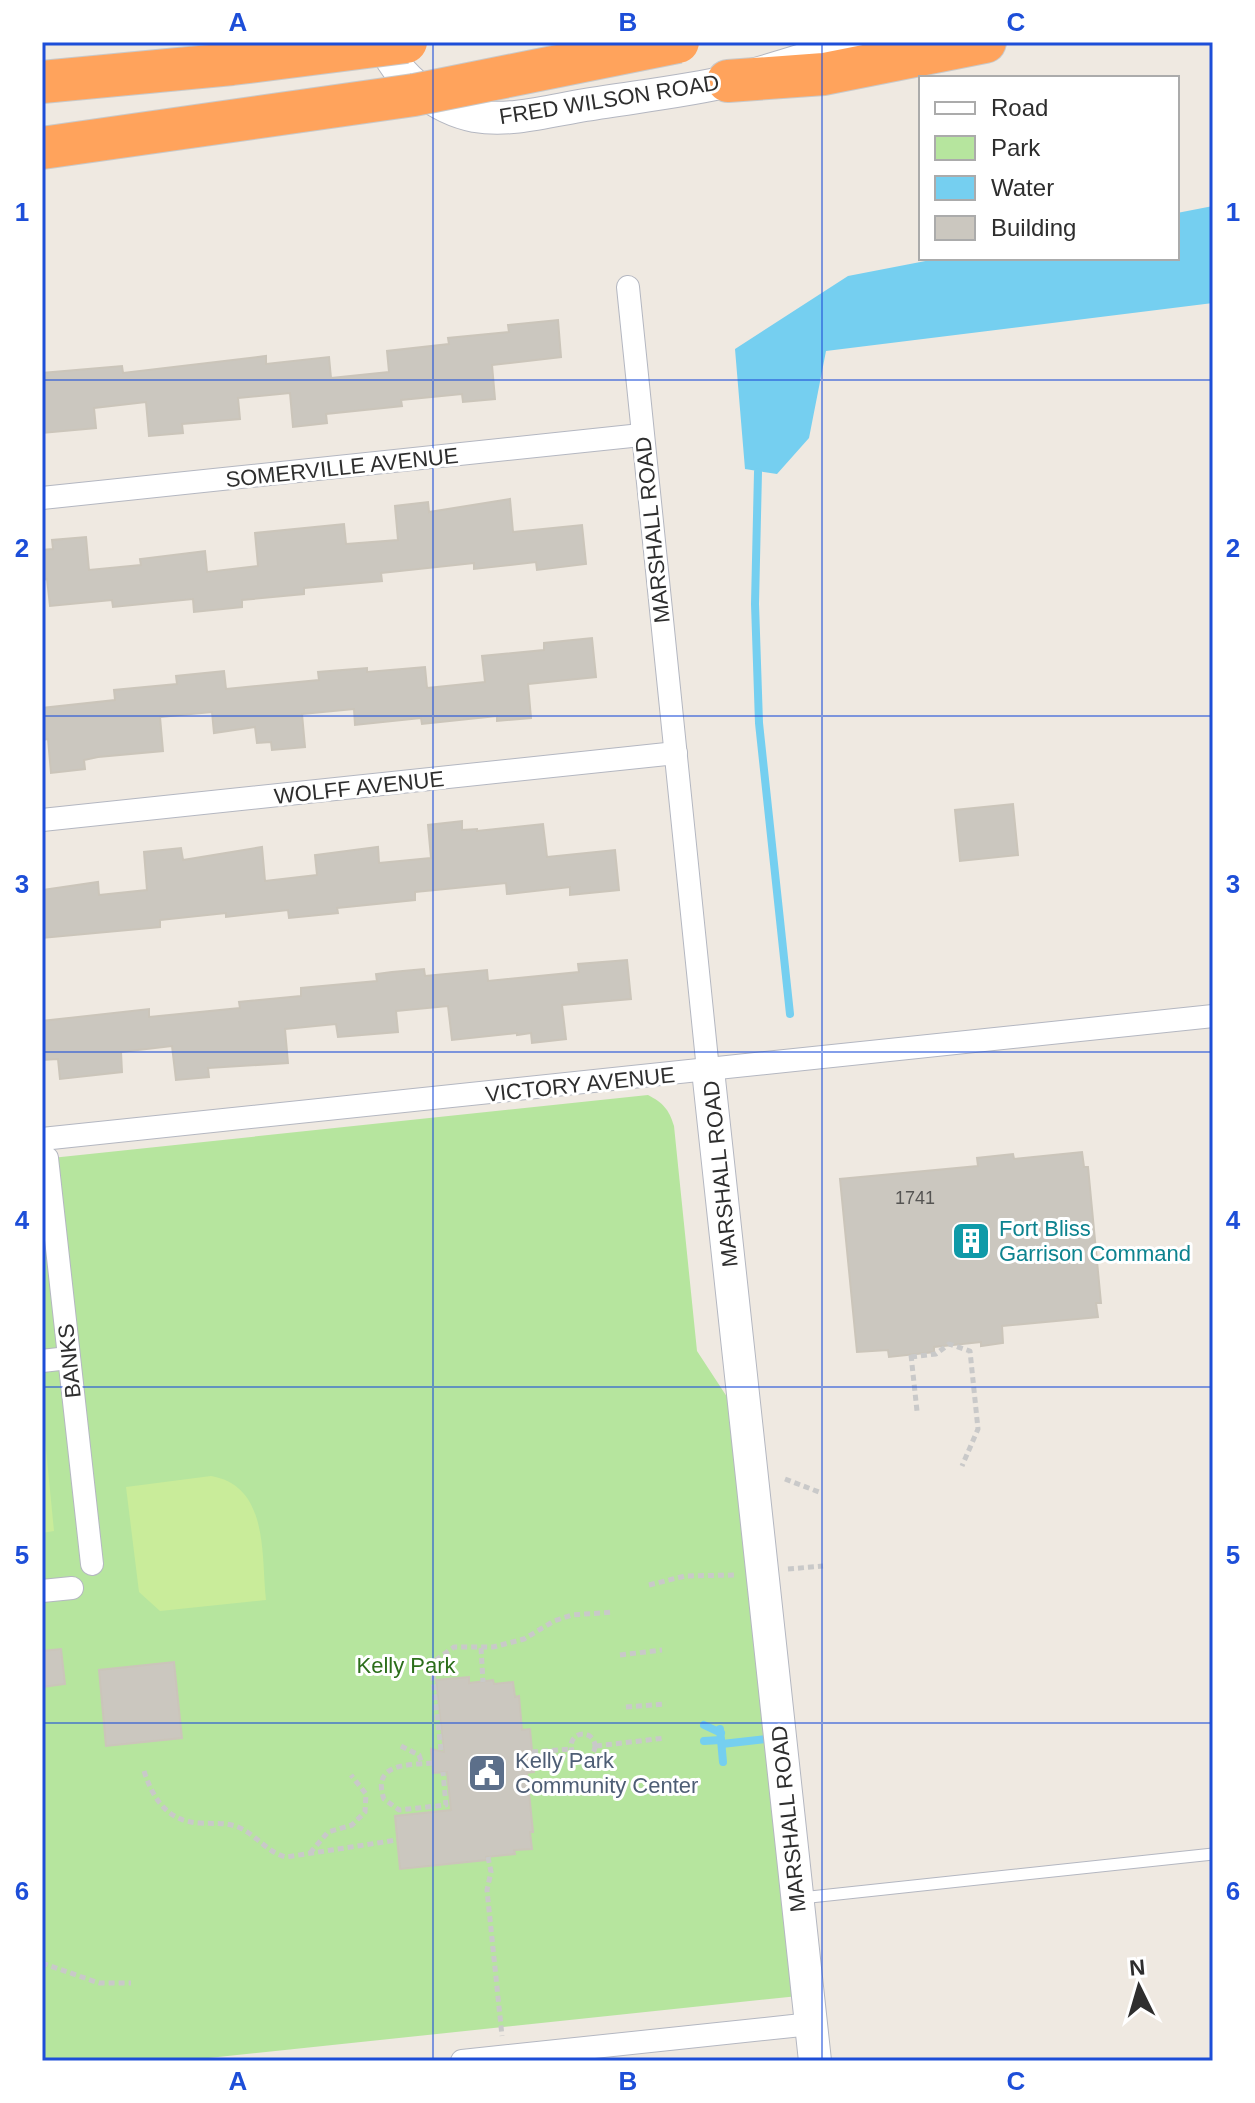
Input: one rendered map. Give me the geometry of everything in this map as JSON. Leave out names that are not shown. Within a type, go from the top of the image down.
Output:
[{"type":"highway","points":[[42,82],[232,64],[406,42]]},
{"type":"highway","points":[[42,148],[414,95],[678,42]]},
{"type":"highway","points":[[728,81],[824,74],[985,42]]},
{"type":"street","name":"FRED WILSON ROAD","points":[[384,42],[399,71],[436,100],[458,112],[512,117],[728,81],[859,42]]},
{"type":"street","name":"MARSHALL ROAD","points":[[628,287],[641,435],[815,2061]]},
{"type":"street","name":"SOMERVILLE AVENUE","points":[[42,498],[641,435]]},
{"type":"street","name":"WOLFF AVENUE","points":[[42,820],[676,753]]},
{"type":"street","name":"VICTORY AVENUE","points":[[45,1149],[708,1070],[1213,1016]]},
{"type":"street","name":"BANKS","points":[[45,1149],[92,1564]]},
{"type":"street","points":[[42,1361],[68,1358]]},
{"type":"street","points":[[42,1591],[72,1588]]},
{"type":"street","points":[[462,2061],[811,2024]]},
{"type":"lane","points":[[796,1898],[1213,1854]]},
{"type":"path","points":[[917,1411],[911,1355],[936,1354],[949,1344],[970,1351],[978,1429],[962,1466]]},
{"type":"path","points":[[785,1479],[819,1492]]},
{"type":"path","points":[[441,1750],[433,1680],[436,1660],[454,1647],[481,1648],[524,1639],[554,1621],[572,1615],[613,1612]]},
{"type":"path","points":[[481,1648],[483,1682]]},
{"type":"path","points":[[620,1655],[662,1650]]},
{"type":"path","points":[[626,1707],[666,1704]]},
{"type":"path","points":[[582,1734],[590,1736],[596,1746],[592,1755],[584,1759],[576,1756],[571,1749],[574,1737],[582,1734]]},
{"type":"path","points":[[596,1746],[665,1738]]},
{"type":"path","points":[[401,1746],[419,1755],[422,1764]]},
{"type":"path","points":[[532,1752],[571,1749]]},
{"type":"path","points":[[432,1763],[396,1766],[388,1771],[381,1791],[391,1807],[399,1810],[446,1805],[443,1772]]},
{"type":"path","points":[[144,1771],[156,1799],[176,1818],[189,1822],[234,1825],[249,1832],[276,1855],[286,1857],[397,1840]]},
{"type":"path","points":[[310,1853],[328,1832],[360,1820],[365,1812],[366,1794],[351,1775]]},
{"type":"path","points":[[366,1794],[381,1791]]},
{"type":"path","points":[[488,1857],[491,1872],[487,1890],[504,2057]]},
{"type":"path","points":[[42,1963],[99,1983],[131,1983]]},
{"type":"green space","name":"Kelly Park","points":[[648,1095],[665,1107],[674,1126],[697,1351],[748,1429],[808,1995],[180,2061],[42,2061],[42,1159]]},
{"type":"green space","points":[[42,1429],[54,1531],[42,1533]]},
{"type":"green space","points":[[211,1476],[230,1482],[243,1493],[253,1508],[262,1543],[266,1600],[160,1611],[139,1592],[126,1487]]},
{"type":"water","points":[[1213,206],[1213,303],[826,351],[809,438],[777,474],[745,469],[735,349],[848,276],[931,260],[1179,260],[1179,213]]},
{"type":"building","points":[[558,320],[561,357],[492,365],[495,399],[463,402],[462,394],[401,400],[402,406],[326,414],[327,423],[293,427],[290,393],[238,398],[240,419],[182,424],[183,433],[149,436],[146,402],[94,408],[96,428],[42,433],[42,373],[122,366],[123,373],[266,356],[266,364],[329,357],[331,378],[389,372],[387,351],[449,344],[448,338],[509,332],[508,325]]},
{"type":"building","points":[[510,499],[513,532],[582,525],[586,564],[537,570],[536,562],[474,569],[474,563],[381,573],[382,581],[304,588],[304,594],[242,600],[242,607],[194,612],[193,599],[113,607],[112,600],[50,606],[47,579],[42,580],[42,550],[53,549],[52,540],[86,537],[89,570],[141,565],[140,559],[205,551],[207,572],[258,566],[255,533],[344,524],[346,544],[398,540],[395,506],[428,502],[429,512]]},
{"type":"building","points":[[592,638],[596,677],[528,684],[531,718],[497,721],[497,716],[422,724],[421,718],[355,725],[354,709],[302,714],[305,747],[272,750],[271,742],[257,743],[255,727],[214,733],[212,712],[160,717],[163,751],[98,757],[84,760],[85,769],[51,773],[48,739],[42,740],[42,708],[115,700],[114,690],[177,684],[176,676],[224,671],[226,689],[319,680],[318,672],[425,667],[427,688],[485,682],[482,656],[544,650],[544,643]]},
{"type":"building","points":[[1013,804],[1018,855],[960,861],[955,810]]},
{"type":"building","points":[[462,821],[462,830],[477,831],[543,824],[547,857],[615,850],[619,890],[570,895],[570,887],[507,894],[506,883],[415,892],[415,900],[337,908],[338,913],[289,918],[288,910],[226,917],[226,913],[160,920],[160,927],[42,938],[42,890],[98,882],[99,895],[147,890],[144,852],[181,848],[183,860],[262,847],[265,881],[317,875],[315,855],[378,847],[379,863],[431,858],[428,825]]},
{"type":"building","points":[[627,960],[631,999],[562,1005],[566,1039],[532,1043],[531,1033],[517,1033],[452,1040],[448,1006],[396,1011],[398,1032],[338,1037],[336,1024],[285,1029],[288,1063],[208,1068],[209,1077],[176,1080],[172,1046],[121,1052],[122,1072],[60,1079],[58,1059],[42,1060],[42,1021],[149,1009],[149,1017],[240,1008],[239,1002],[301,996],[301,988],[377,981],[376,974],[392,972],[424,969],[425,976],[487,970],[488,981],[579,972],[578,964]]},
{"type":"building","name":"Fort Bliss Garrison Command","points":[[1082,1152],[1084,1167],[1088,1167],[1101,1303],[1096,1303],[1098,1317],[1002,1326],[1003,1343],[934,1347],[934,1352],[889,1357],[888,1350],[857,1352],[840,1179],[978,1166],[977,1158],[1013,1154],[1014,1159]]},
{"type":"building","points":[[61,1649],[65,1684],[42,1687],[42,1651]]},
{"type":"building","points":[[174,1662],[182,1738],[106,1746],[99,1670]]},
{"type":"building","name":"Kelly Park Community Center","points":[[469,1677],[469,1683],[493,1680],[494,1684],[513,1682],[515,1697],[519,1696],[522,1730],[530,1729],[534,1772],[527,1773],[532,1849],[514,1850],[515,1854],[486,1857],[486,1860],[400,1869],[395,1816],[451,1810],[447,1772],[433,1773],[431,1749],[444,1752],[436,1680]]},
{"type":"waterway","points":[[758,472],[755,604],[759,723],[790,1014]]},
{"type":"waterway","points":[[704,1725],[721,1733]]},
{"type":"waterway","points":[[720,1729],[723,1762]]},
{"type":"waterway","points":[[722,1744],[775,1738]]},
{"type":"waterway","points":[[704,1741],[721,1740]]},
{"type":"place","name":"Fort Bliss Garrison Command","points":[[971,1241]]},
{"type":"place","name":"Kelly Park Community Center","points":[[487,1773]]}]
